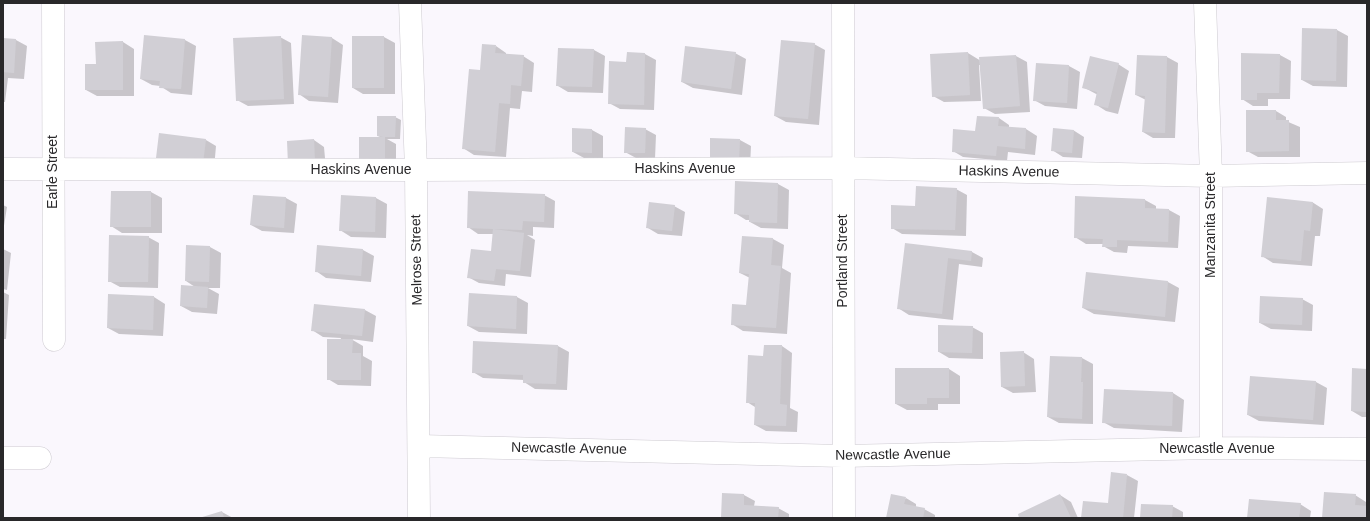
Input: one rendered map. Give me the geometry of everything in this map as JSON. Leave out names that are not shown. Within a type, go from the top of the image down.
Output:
[{"type":"street","name":"Earle Street","points":[[53,3],[54,340]]},
{"type":"street","name":"Melrose Street","points":[[410,3],[416,170],[419,518]]},
{"type":"street","name":"Portland Street","points":[[843,3],[844,518]]},
{"type":"street","name":"Manzanita Street","points":[[1205,3],[1211,176],[1211,448]]},
{"type":"street","name":"Haskins Avenue","points":[[3,169],[416,170],[843,168],[1211,176],[1367,173]]},
{"type":"street","name":"Newcastle Avenue","points":[[419,446],[843,456],[1211,448],[1367,449]]},
{"type":"street","points":[[3,458],[40,458]]},
{"type":"building","points":[[1302,28],[1337,29],[1336,81],[1301,80]]},
{"type":"building","points":[[144,35],[185,39],[181,89],[159,88],[160,81],[140,79]]},
{"type":"building","points":[[302,35],[332,37],[328,97],[298,95]]},
{"type":"building","points":[[281,36],[284,99],[236,101],[233,38]]},
{"type":"building","points":[[352,36],[384,36],[384,88],[352,88]]},
{"type":"building","points":[[3,38],[16,39],[14,73],[3,72]]},
{"type":"building","points":[[781,40],[815,43],[808,119],[774,116]]},
{"type":"building","points":[[123,41],[123,90],[85,90],[85,64],[96,64],[95,42]]},
{"type":"building","points":[[482,44],[496,45],[495,53],[524,55],[521,86],[511,85],[510,104],[499,103],[495,152],[462,149],[469,69],[480,70]]},
{"type":"building","points":[[685,46],[736,52],[731,89],[681,82]]},
{"type":"building","points":[[558,48],[594,49],[592,87],[556,86]]},
{"type":"building","points":[[627,52],[645,53],[644,105],[608,104],[609,61],[626,62]]},
{"type":"building","points":[[968,52],[970,95],[932,97],[930,54]]},
{"type":"building","points":[[1241,53],[1280,54],[1279,93],[1257,93],[1257,100],[1241,100]]},
{"type":"building","points":[[1016,55],[1020,106],[983,109],[979,57]]},
{"type":"building","points":[[1137,55],[1167,56],[1165,133],[1142,132],[1145,96],[1135,95]]},
{"type":"building","points":[[1090,56],[1119,63],[1108,108],[1094,105],[1097,92],[1082,88]]},
{"type":"building","points":[[1036,63],[1069,65],[1067,103],[1033,101]]},
{"type":"building","points":[[1246,110],[1276,110],[1276,120],[1289,120],[1289,151],[1246,152]]},
{"type":"building","points":[[377,116],[396,116],[395,137],[385,137],[385,164],[359,164],[359,137],[384,137],[377,136]]},
{"type":"building","points":[[977,116],[999,117],[998,126],[1026,128],[1025,149],[997,146],[996,156],[952,152],[953,129],[975,131]]},
{"type":"building","points":[[625,127],[646,128],[645,153],[624,153]]},
{"type":"building","points":[[572,128],[592,129],[592,153],[572,152]]},
{"type":"building","points":[[1053,128],[1074,130],[1072,153],[1051,151]]},
{"type":"building","points":[[159,133],[206,139],[203,163],[156,158]]},
{"type":"building","points":[[710,138],[740,139],[739,161],[710,161]]},
{"type":"building","points":[[314,139],[315,163],[288,165],[287,141]]},
{"type":"building","points":[[735,181],[778,183],[777,223],[749,222],[749,215],[734,214]]},
{"type":"building","points":[[916,186],[957,188],[955,230],[891,229],[891,205],[915,206]]},
{"type":"building","points":[[111,191],[151,191],[151,227],[110,227]]},
{"type":"building","points":[[468,191],[545,194],[544,222],[523,221],[522,230],[467,228]]},
{"type":"building","points":[[253,195],[286,197],[284,228],[250,225]]},
{"type":"building","points":[[341,195],[376,197],[375,232],[339,231]]},
{"type":"building","points":[[1075,196],[1145,199],[1145,208],[1169,209],[1168,242],[1117,240],[1117,247],[1102,247],[1103,239],[1074,238]]},
{"type":"building","points":[[1267,197],[1313,202],[1310,231],[1304,230],[1301,261],[1261,257]]},
{"type":"building","points":[[649,202],[675,205],[672,231],[646,228]]},
{"type":"building","points":[[493,229],[524,233],[520,271],[496,269],[494,281],[467,278],[471,249],[491,251]]},
{"type":"building","points":[[109,235],[149,236],[148,282],[108,282]]},
{"type":"building","points":[[742,236],[773,238],[771,265],[781,266],[776,328],[731,325],[732,304],[746,305],[749,274],[739,273]]},
{"type":"building","points":[[905,243],[972,251],[971,261],[948,258],[942,314],[897,309]]},
{"type":"building","points":[[186,245],[210,246],[209,282],[185,281]]},
{"type":"building","points":[[317,245],[363,249],[361,276],[315,272]]},
{"type":"building","points":[[1086,272],[1168,281],[1165,317],[1082,308]]},
{"type":"building","points":[[181,285],[208,287],[207,308],[180,306]]},
{"type":"building","points":[[469,293],[517,296],[516,329],[467,326]]},
{"type":"building","points":[[108,294],[154,296],[153,330],[107,328]]},
{"type":"building","points":[[1260,296],[1303,298],[1302,325],[1259,323]]},
{"type":"building","points":[[314,304],[365,309],[362,336],[311,331]]},
{"type":"building","points":[[938,325],[973,326],[972,353],[938,352]]},
{"type":"building","points":[[327,339],[353,339],[352,353],[361,353],[361,380],[327,380]]},
{"type":"building","points":[[473,341],[558,345],[556,384],[523,383],[523,375],[472,373]]},
{"type":"building","points":[[764,345],[782,345],[780,404],[787,405],[786,426],[754,425],[755,403],[746,403],[748,355],[763,356]]},
{"type":"building","points":[[1024,351],[1025,386],[1001,387],[1000,352]]},
{"type":"building","points":[[1050,356],[1082,357],[1082,419],[1047,417]]},
{"type":"building","points":[[895,368],[949,368],[949,398],[927,398],[927,404],[895,404]]},
{"type":"building","points":[[1352,368],[1367,369],[1367,412],[1351,411]]},
{"type":"building","points":[[1250,376],[1316,381],[1313,420],[1247,415]]},
{"type":"building","points":[[1104,389],[1173,392],[1172,426],[1102,423]]},
{"type":"building","points":[[1111,472],[1127,474],[1123,518],[1081,518],[1083,501],[1108,503]]},
{"type":"building","points":[[1324,492],[1356,494],[1355,505],[1367,506],[1367,518],[1322,518]]},
{"type":"building","points":[[722,493],[744,494],[744,505],[779,507],[778,518],[721,518]]},
{"type":"building","points":[[891,494],[906,497],[904,504],[925,508],[923,518],[886,518]]},
{"type":"building","points":[[1060,494],[1071,518],[1019,518],[1018,514]]},
{"type":"building","points":[[1249,499],[1301,503],[1299,518],[1247,518]]},
{"type":"building","points":[[1141,504],[1173,505],[1172,518],[1140,518]]},
{"type":"building","points":[[222,511],[224,518],[199,518]]}]
